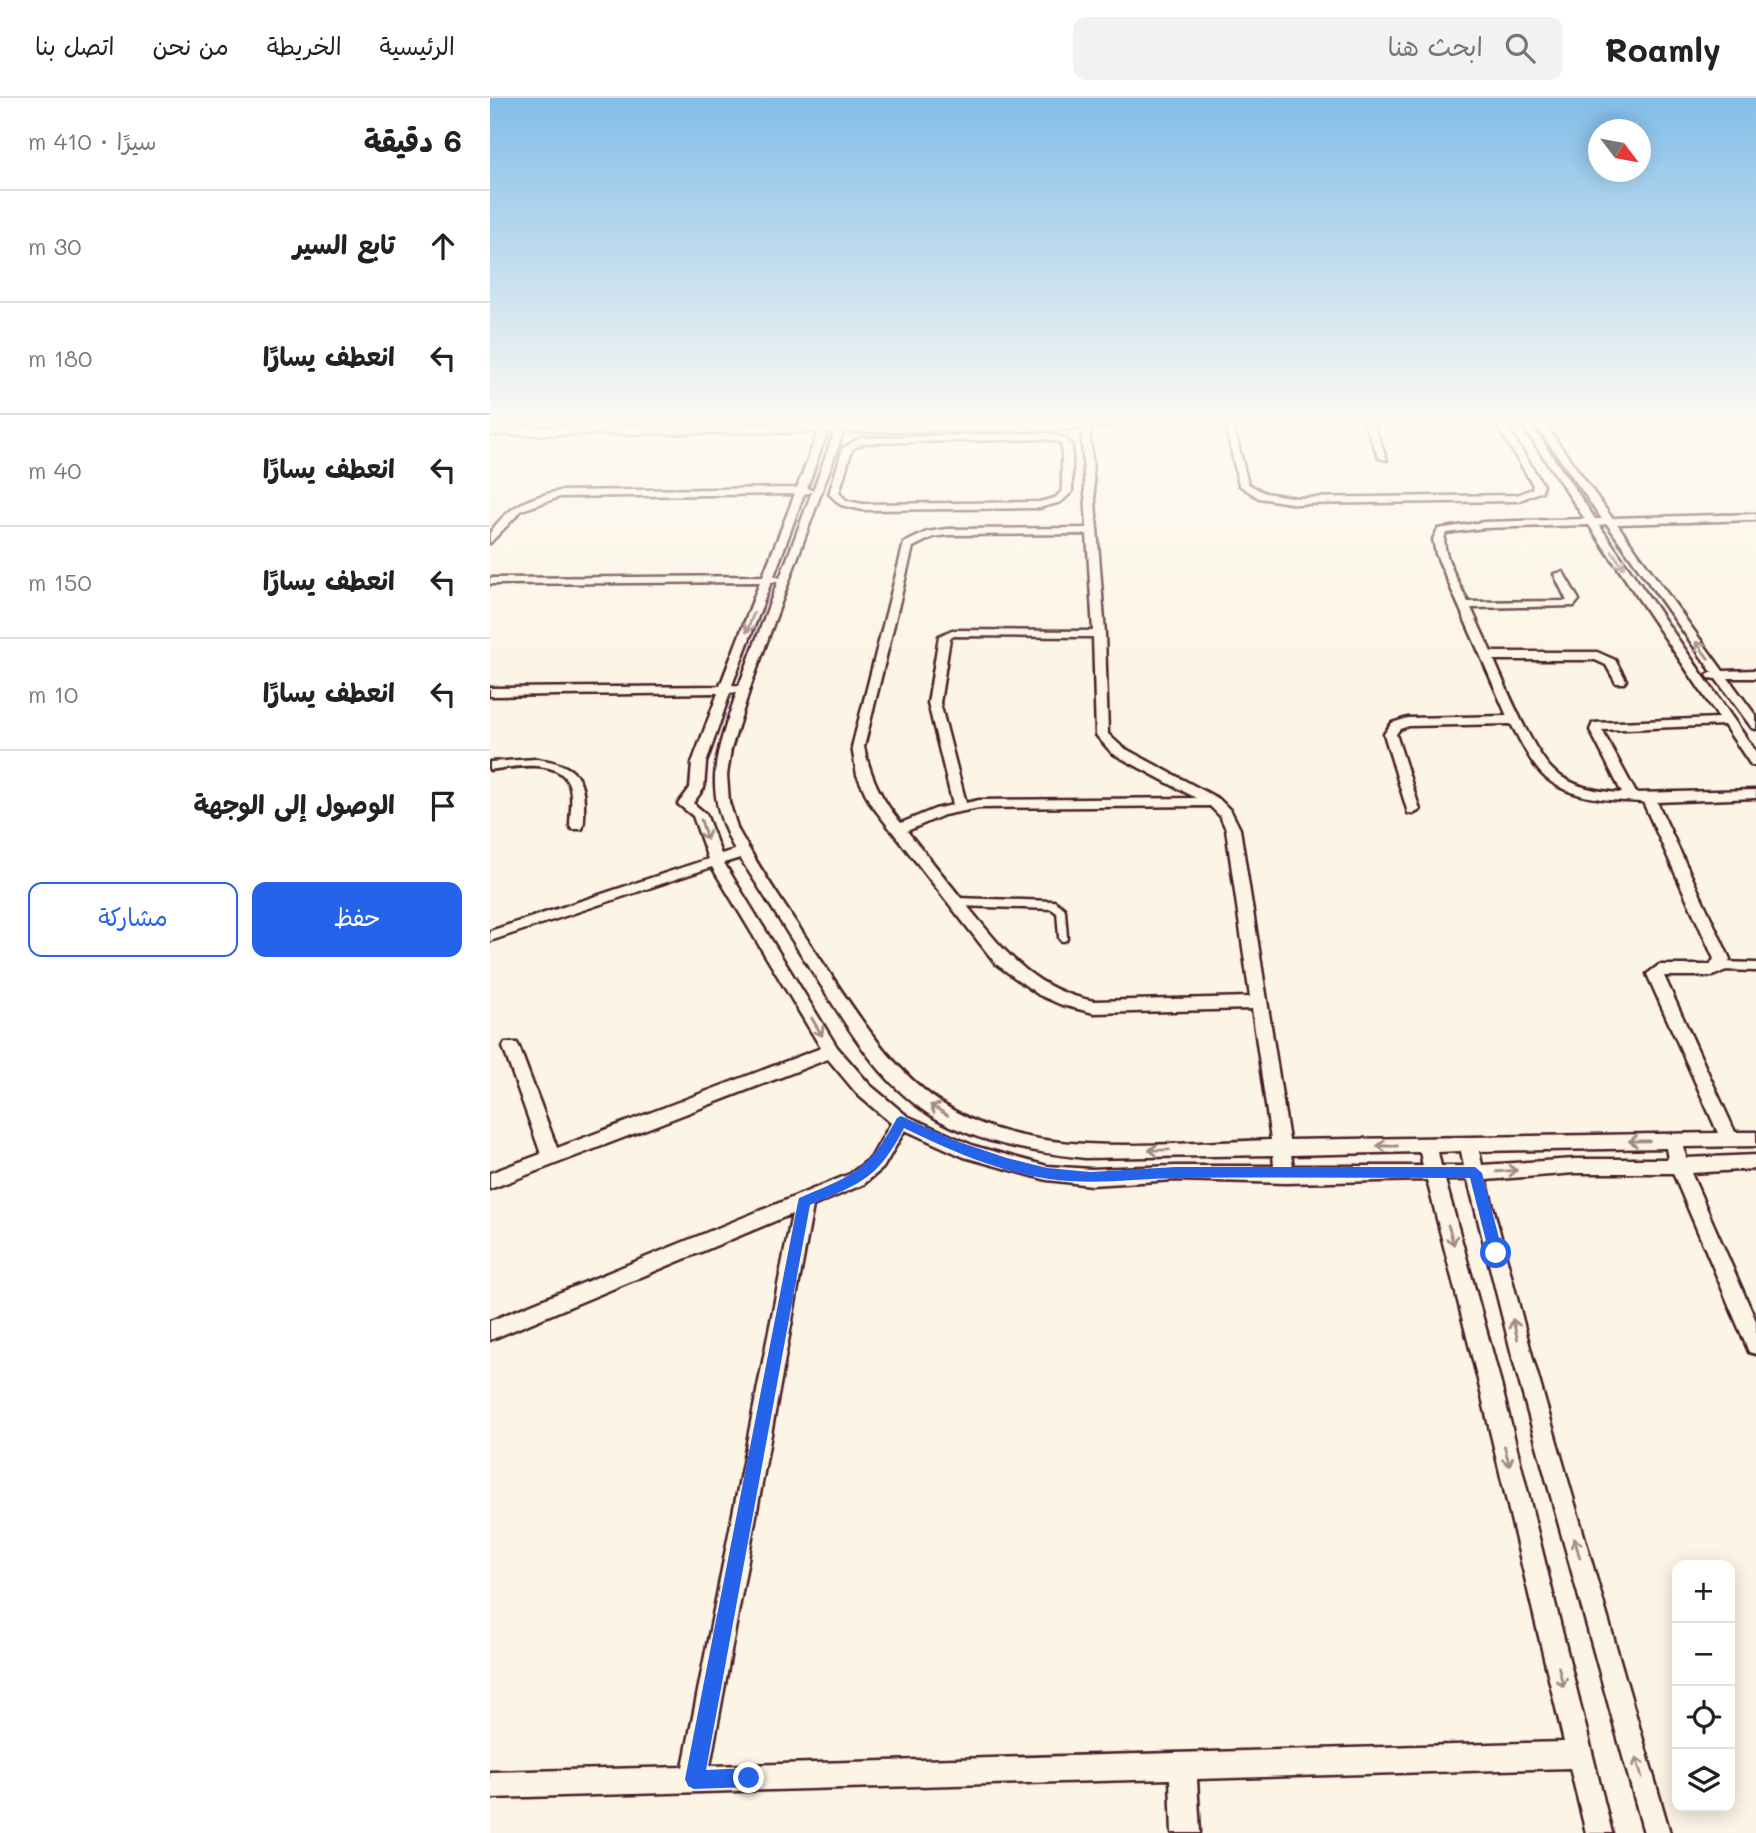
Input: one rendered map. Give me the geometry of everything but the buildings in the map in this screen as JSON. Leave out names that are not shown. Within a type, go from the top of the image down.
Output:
[{"type":"street","points":[[490,540],[512,510],[525,503]]},
{"type":"street","points":[[795,503],[699,762],[697,788],[685,804],[699,814],[716,861],[831,1051],[864,1090],[901,1121],[970,1152],[1047,1173],[1091,1177],[1175,1173],[1475,1173],[1756,1161]]},
{"type":"street","points":[[813,503],[744,688],[725,749],[720,775],[722,802],[731,830],[743,852],[879,1061],[913,1094],[943,1114],[978,1130],[1018,1143],[1085,1152],[1756,1139]]},
{"type":"street","points":[[846,503],[871,507],[1047,503]]},
{"type":"street","points":[[1089,503],[1100,634],[1102,735],[1117,750],[1214,802],[1226,814],[1233,829],[1285,1175]]},
{"type":"street","points":[[1579,503],[1756,762]]},
{"type":"street","points":[[1594,503],[1756,725]]},
{"type":"street","points":[[1756,517],[1484,525],[1442,531],[1438,545],[1515,720],[1542,766],[1552,776],[1585,793],[1632,798],[1756,794]]},
{"type":"street","points":[[1091,531],[947,532],[931,534],[908,545],[858,747],[864,775],[875,800],[1002,960],[1023,980],[1074,1004],[1094,1007],[1258,1003]]},
{"type":"street","points":[[1465,605],[1567,605],[1573,600],[1559,574]]},
{"type":"street","points":[[490,581],[785,579]]},
{"type":"street","points":[[960,807],[934,703],[945,636],[952,633],[1100,634]]},
{"type":"street","points":[[1488,656],[1597,656],[1611,663],[1620,680]]},
{"type":"street","points":[[1698,675],[1756,674]]},
{"type":"street","points":[[490,705],[494,692],[744,688]]},
{"type":"street","points":[[1413,810],[1390,734],[1396,726],[1408,722],[1515,720]]},
{"type":"street","points":[[1632,798],[1596,730],[1597,726],[1728,721]]},
{"type":"street","points":[[490,766],[516,762],[540,764],[559,768],[568,774],[576,789],[577,826]]},
{"type":"street","points":[[1648,798],[1722,960],[1720,966],[1713,970],[1659,971],[1655,974],[1730,1140]]},
{"type":"street","points":[[898,829],[918,819],[960,807],[996,803],[1214,802]]},
{"type":"street","points":[[490,936],[743,852]]},
{"type":"street","points":[[511,1046],[551,1157]]},
{"type":"street","points":[[490,1181],[831,1051]]},
{"type":"street","points":[[490,1331],[857,1180],[869,1171],[886,1151],[901,1121]]},
{"type":"street","points":[[1673,1141],[1679,1166],[1756,1345]]},
{"type":"street","points":[[1468,1145],[1523,1360],[1657,1833]]},
{"type":"street","points":[[1427,1146],[1488,1376],[1599,1833]]},
{"type":"street","points":[[694,1779],[804,1202]]},
{"type":"street","points":[[490,1785],[1580,1755]]},
{"type":"street","points":[[1183,1766],[1186,1833]]},
{"type":"lane","points":[[956,902],[1054,905],[1061,912],[1063,937]]},
{"type":"lane","points":[[1720,966],[1756,967]]},
{"type":"route","points":[[749,1778],[694,1779],[804,1202],[857,1180],[869,1171],[886,1151],[901,1121],[934,1138],[1007,1164],[1047,1173],[1091,1177],[1175,1173],[1475,1173],[1496,1253]]}]
